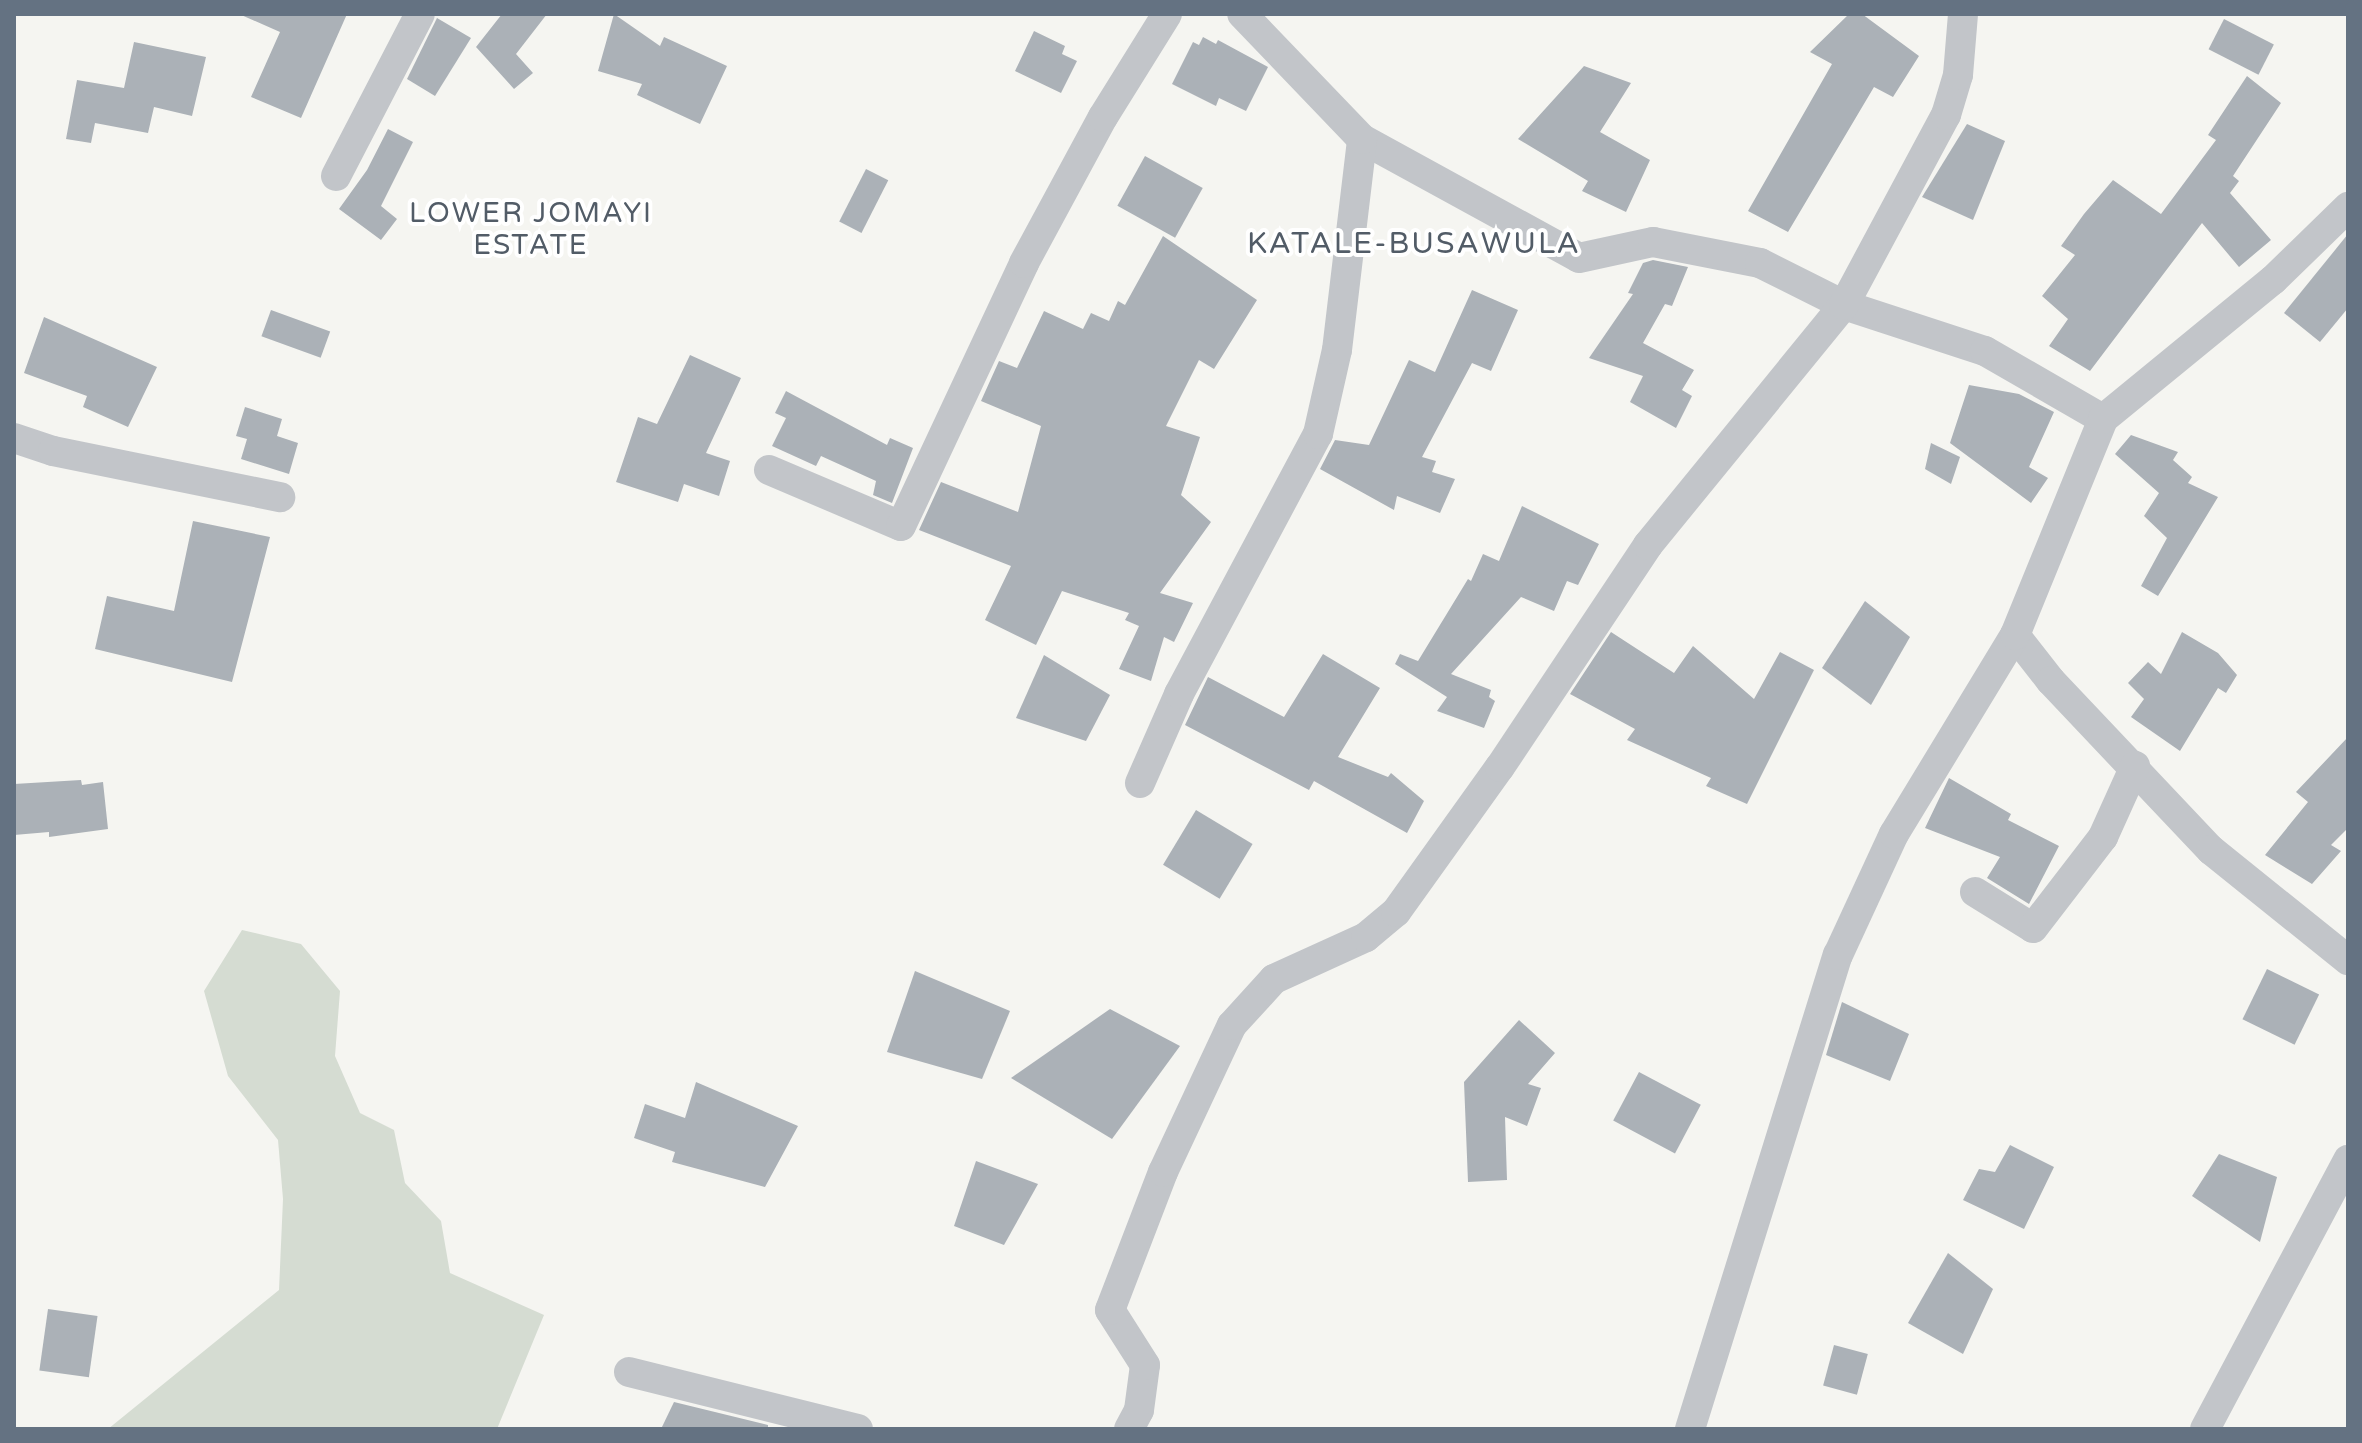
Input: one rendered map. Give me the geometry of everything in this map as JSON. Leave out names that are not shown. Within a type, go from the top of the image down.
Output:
[{"type":"street","points":[[336,176],[420,14]]},
{"type":"street","points":[[769,470],[901,526],[1024,263],[1103,117],[1167,14]]},
{"type":"street","points":[[1242,14],[1362,139],[1579,258],[1633,243],[1667,245],[1760,263],[1844,305],[1985,351],[2103,419]]},
{"type":"street","points":[[1129,1429],[1139,1410],[1145,1365],[1110,1310],[1163,1172],[1242,1009],[1274,979],[1366,937],[1396,912],[1500,767],[1648,545],[1703,474],[1772,400],[1844,305],[1946,115],[1958,75],[1959,16]]},
{"type":"street","points":[[1140,783],[1179,694],[1318,434],[1337,350],[1362,139]]},
{"type":"street","points":[[1690,1429],[1838,955],[1894,834],[2015,635],[2103,419],[2273,280],[2348,207]]},
{"type":"street","points":[[14,438],[53,451],[280,497]]},
{"type":"street","points":[[2015,635],[2051,681],[2135,766],[2211,850],[2348,960]]},
{"type":"street","points":[[1975,892],[2033,928],[2103,837],[2135,766]]},
{"type":"street","points":[[2205,1429],[2348,1160]]},
{"type":"street","points":[[629,1372],[858,1429]]},
{"type":"shaded area","points":[[242,930],[301,944],[340,991],[335,1056],[360,1113],[394,1130],[405,1183],[441,1221],[450,1273],[544,1315],[497,1429],[108,1429],[279,1290],[283,1199],[278,1140],[228,1076],[204,991]]},
{"type":"building","points":[[239,14],[347,14],[301,118],[251,97],[280,32]]},
{"type":"building","points":[[502,14],[547,14],[516,54],[533,73],[514,89],[476,47]]},
{"type":"building","points":[[614,14],[660,46],[664,37],[727,66],[700,124],[637,95],[642,84],[598,71]]},
{"type":"building","points":[[1849,14],[1862,14],[1919,56],[1893,97],[1874,87],[1788,232],[1748,211],[1832,64],[1810,52]]},
{"type":"building","points":[[437,18],[471,38],[435,96],[407,79]]},
{"type":"building","points":[[2224,19],[2274,44],[2258,75],[2209,49]]},
{"type":"building","points":[[1034,31],[1065,46],[1062,54],[1077,61],[1061,93],[1015,71]]},
{"type":"building","points":[[1203,37],[1216,44],[1218,40],[1268,67],[1246,111],[1219,98],[1216,106],[1172,84],[1193,42],[1199,45]]},
{"type":"building","points":[[134,42],[206,57],[192,116],[154,107],[148,133],[95,123],[91,143],[66,139],[77,80],[124,88]]},
{"type":"building","points":[[1584,66],[1631,83],[1600,132],[1650,160],[1626,212],[1582,191],[1588,181],[1518,139]]},
{"type":"building","points":[[2247,76],[2281,103],[2233,176],[2239,181],[2230,193],[2271,240],[2239,267],[2202,223],[2090,371],[2049,346],[2068,319],[2042,296],[2075,255],[2061,246],[2084,214],[2113,180],[2161,214],[2216,140],[2208,135]]},
{"type":"building","points":[[1967,124],[2005,141],[1973,220],[1922,197]]},
{"type":"building","points":[[388,129],[413,142],[381,206],[397,219],[381,240],[339,209],[367,170]]},
{"type":"building","points":[[1145,156],[1203,188],[1175,238],[1117,206]]},
{"type":"building","points":[[866,169],[888,180],[861,233],[839,222]]},
{"type":"building","points":[[2348,234],[2348,308],[2320,342],[2284,313]]},
{"type":"building","points":[[1163,236],[1257,300],[1214,369],[1199,360],[1166,426],[1200,437],[1181,495],[1211,522],[1160,593],[1193,603],[1174,642],[1164,637],[1151,681],[1119,669],[1139,626],[1125,620],[1129,613],[1062,591],[1036,645],[985,620],[1011,566],[919,530],[941,482],[1018,512],[1041,426],[981,401],[999,361],[1017,368],[1044,311],[1083,329],[1091,313],[1109,321],[1118,301],[1125,305]]},
{"type":"building","points":[[1653,260],[1688,267],[1672,306],[1665,304],[1643,343],[1694,370],[1682,390],[1692,396],[1676,428],[1630,402],[1643,376],[1589,358],[1633,294],[1628,293],[1643,263]]},
{"type":"building","points":[[1472,290],[1518,310],[1491,371],[1472,363],[1422,457],[1436,461],[1432,472],[1455,479],[1440,513],[1397,496],[1394,510],[1320,469],[1335,440],[1369,445],[1409,360],[1435,372]]},
{"type":"building","points":[[271,310],[330,332],[321,358],[261,336]]},
{"type":"building","points":[[44,317],[157,367],[128,427],[83,407],[87,396],[24,373]]},
{"type":"building","points":[[690,355],[741,378],[706,453],[730,461],[719,496],[684,484],[678,502],[616,482],[638,417],[657,424]]},
{"type":"building","points":[[1969,385],[2019,394],[2054,412],[2029,467],[2048,478],[2031,503],[1950,443]]},
{"type":"building","points":[[786,391],[887,445],[890,438],[913,448],[892,503],[873,495],[876,481],[821,456],[816,466],[772,446],[786,418],[775,413]]},
{"type":"building","points":[[245,407],[282,419],[277,436],[298,443],[289,474],[241,459],[247,439],[236,436]]},
{"type":"building","points":[[2131,435],[2178,452],[2173,460],[2192,477],[2188,483],[2218,497],[2158,596],[2141,586],[2167,538],[2144,516],[2159,493],[2115,454]]},
{"type":"building","points":[[1931,443],[1960,457],[1951,484],[1925,469]]},
{"type":"building","points":[[1522,506],[1599,544],[1578,585],[1567,581],[1554,611],[1521,597],[1451,674],[1491,690],[1489,697],[1495,701],[1484,728],[1437,711],[1447,697],[1395,664],[1400,654],[1418,661],[1468,579],[1471,581],[1483,554],[1499,561]]},
{"type":"building","points":[[193,521],[270,537],[232,682],[95,649],[107,596],[174,611]]},
{"type":"building","points":[[1865,601],[1910,637],[1871,705],[1822,668]]},
{"type":"building","points":[[1611,632],[1674,673],[1693,646],[1754,699],[1780,652],[1814,670],[1747,804],[1706,786],[1711,778],[1627,740],[1635,729],[1570,694]]},
{"type":"building","points":[[2182,632],[2218,653],[2237,675],[2226,693],[2218,688],[2180,751],[2131,717],[2144,699],[2128,683],[2148,662],[2161,674]]},
{"type":"building","points":[[1323,654],[1380,688],[1338,757],[1388,777],[1391,773],[1424,801],[1407,833],[1314,781],[1309,790],[1185,725],[1208,677],[1284,717]]},
{"type":"building","points":[[1044,655],[1110,695],[1086,741],[1016,718]]},
{"type":"building","points":[[2348,737],[2348,828],[2331,845],[2341,851],[2312,884],[2265,855],[2308,802],[2296,792]]},
{"type":"building","points":[[1949,778],[2011,814],[2008,820],[2059,846],[2029,904],[1987,878],[2000,857],[1925,828]]},
{"type":"building","points":[[81,780],[82,785],[103,782],[108,829],[49,837],[49,832],[14,835],[14,784]]},
{"type":"building","points":[[1196,810],[1253,844],[1220,899],[1163,865]]},
{"type":"building","points":[[2267,969],[2319,994],[2295,1045],[2242,1019]]},
{"type":"building","points":[[915,971],[1010,1011],[982,1079],[887,1052]]},
{"type":"building","points":[[1842,1002],[1909,1034],[1890,1081],[1826,1055]]},
{"type":"building","points":[[1110,1009],[1180,1046],[1112,1139],[1011,1078]]},
{"type":"building","points":[[1519,1020],[1555,1053],[1528,1084],[1541,1088],[1527,1126],[1505,1117],[1507,1180],[1468,1182],[1464,1082]]},
{"type":"building","points":[[1639,1072],[1701,1105],[1675,1153],[1613,1121]]},
{"type":"building","points":[[696,1082],[798,1126],[765,1187],[672,1162],[675,1152],[634,1138],[645,1104],[685,1118]]},
{"type":"building","points":[[2010,1145],[2054,1167],[2024,1229],[1963,1200],[1979,1169],[1995,1172]]},
{"type":"building","points":[[2219,1154],[2277,1177],[2260,1242],[2192,1196]]},
{"type":"building","points":[[976,1161],[1038,1184],[1004,1245],[954,1226]]},
{"type":"building","points":[[1948,1253],[1993,1289],[1963,1354],[1908,1323]]},
{"type":"building","points":[[48,1309],[98,1316],[89,1377],[39,1370]]},
{"type":"building","points":[[1834,1345],[1868,1354],[1857,1395],[1823,1386]]},
{"type":"building","points":[[674,1402],[768,1425],[768,1429],[661,1429]]},
{"type":"district","name":"LOWER JOMAYI ESTATE","points":[[531,229]]},
{"type":"district","name":"KATALE-BUSAWULA","points":[[1414,244]]}]
